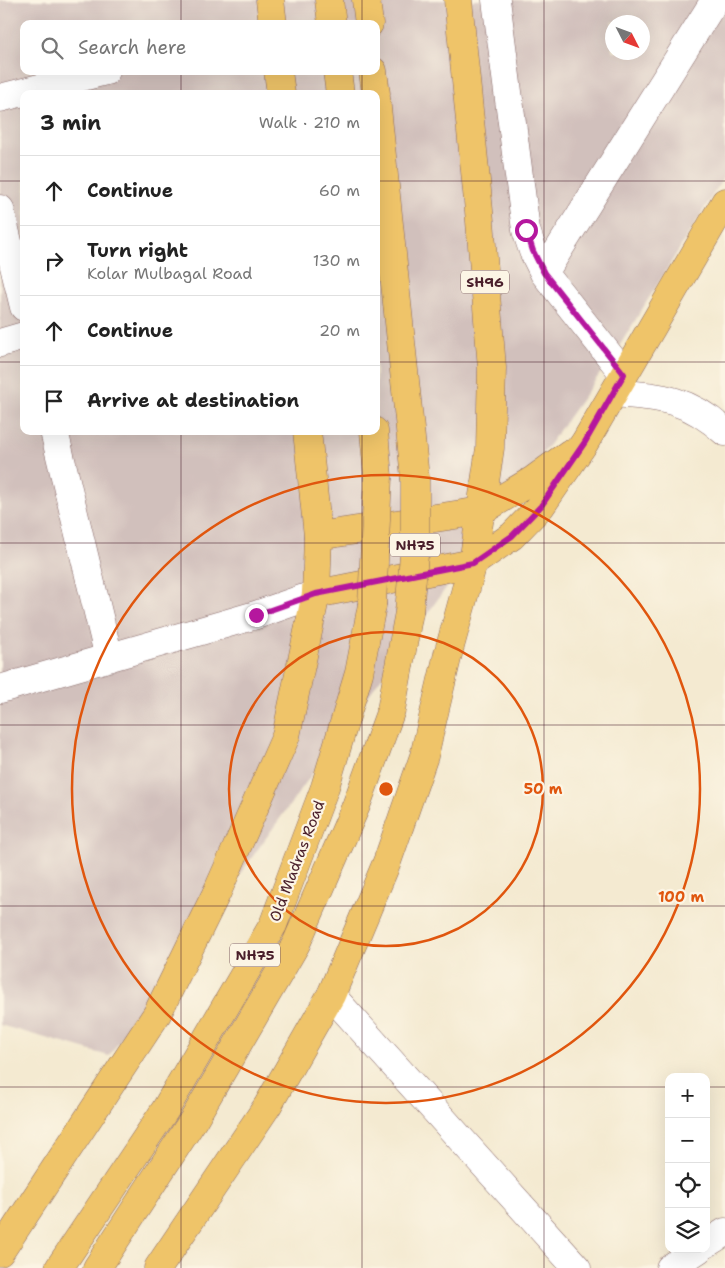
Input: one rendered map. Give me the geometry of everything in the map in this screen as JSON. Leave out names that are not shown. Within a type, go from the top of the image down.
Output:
[{"type":"main road","points":[[270,0],[272,20]]},
{"type":"main road","points":[[329,0],[332,20]]},
{"type":"main road","points":[[366,0],[368,20]]},
{"type":"main road","name":"SH96","points":[[458,0],[480,221],[492,368],[490,448],[473,563]]},
{"type":"main road","points":[[278,75],[280,90]]},
{"type":"main road","points":[[338,75],[339,90]]},
{"type":"main road","points":[[374,75],[376,90]]},
{"type":"main road","name":"NH75","points":[[97,1268],[194,1119],[296,944],[356,806],[391,710],[409,612],[415,544],[415,478],[380,137]]},
{"type":"main road","points":[[316,594],[473,563],[512,536],[541,506],[585,442],[725,202]]},
{"type":"main road","points":[[0,1252],[157,1014],[218,890],[286,736],[316,594],[318,536],[307,435]]},
{"type":"main road","name":"Old Madras Road","points":[[59,1268],[165,1110],[273,925],[325,787],[359,673],[372,605],[378,477],[374,435]]},
{"type":"main road","points":[[318,536],[481,511],[533,480],[585,442]]},
{"type":"main road","points":[[158,1268],[268,1105],[331,994],[387,862],[424,756],[448,654],[473,563]]},
{"type":"street","points":[[544,273],[715,0]]},
{"type":"street","points":[[499,2],[526,230],[533,251],[544,273],[619,384],[690,406],[725,432]]},
{"type":"street","points":[[31,90],[90,75]]},
{"type":"street","points":[[0,98],[20,93]]},
{"type":"street","points":[[0,209],[20,291]]},
{"type":"street","points":[[0,343],[20,337]]},
{"type":"street","points":[[55,435],[109,658]]},
{"type":"street","points":[[0,689],[256,615],[316,594]]},
{"type":"street","points":[[331,994],[577,1268]]},
{"type":"street","points":[[710,1241],[725,1232]]},
{"type":"shaded area","points":[[0,0],[725,0],[725,175],[615,353],[109,1056],[0,1025]]},
{"type":"route","points":[[256,615],[316,594],[473,563],[512,536],[541,506],[585,442],[624,374],[544,273],[533,251],[526,230]]}]
